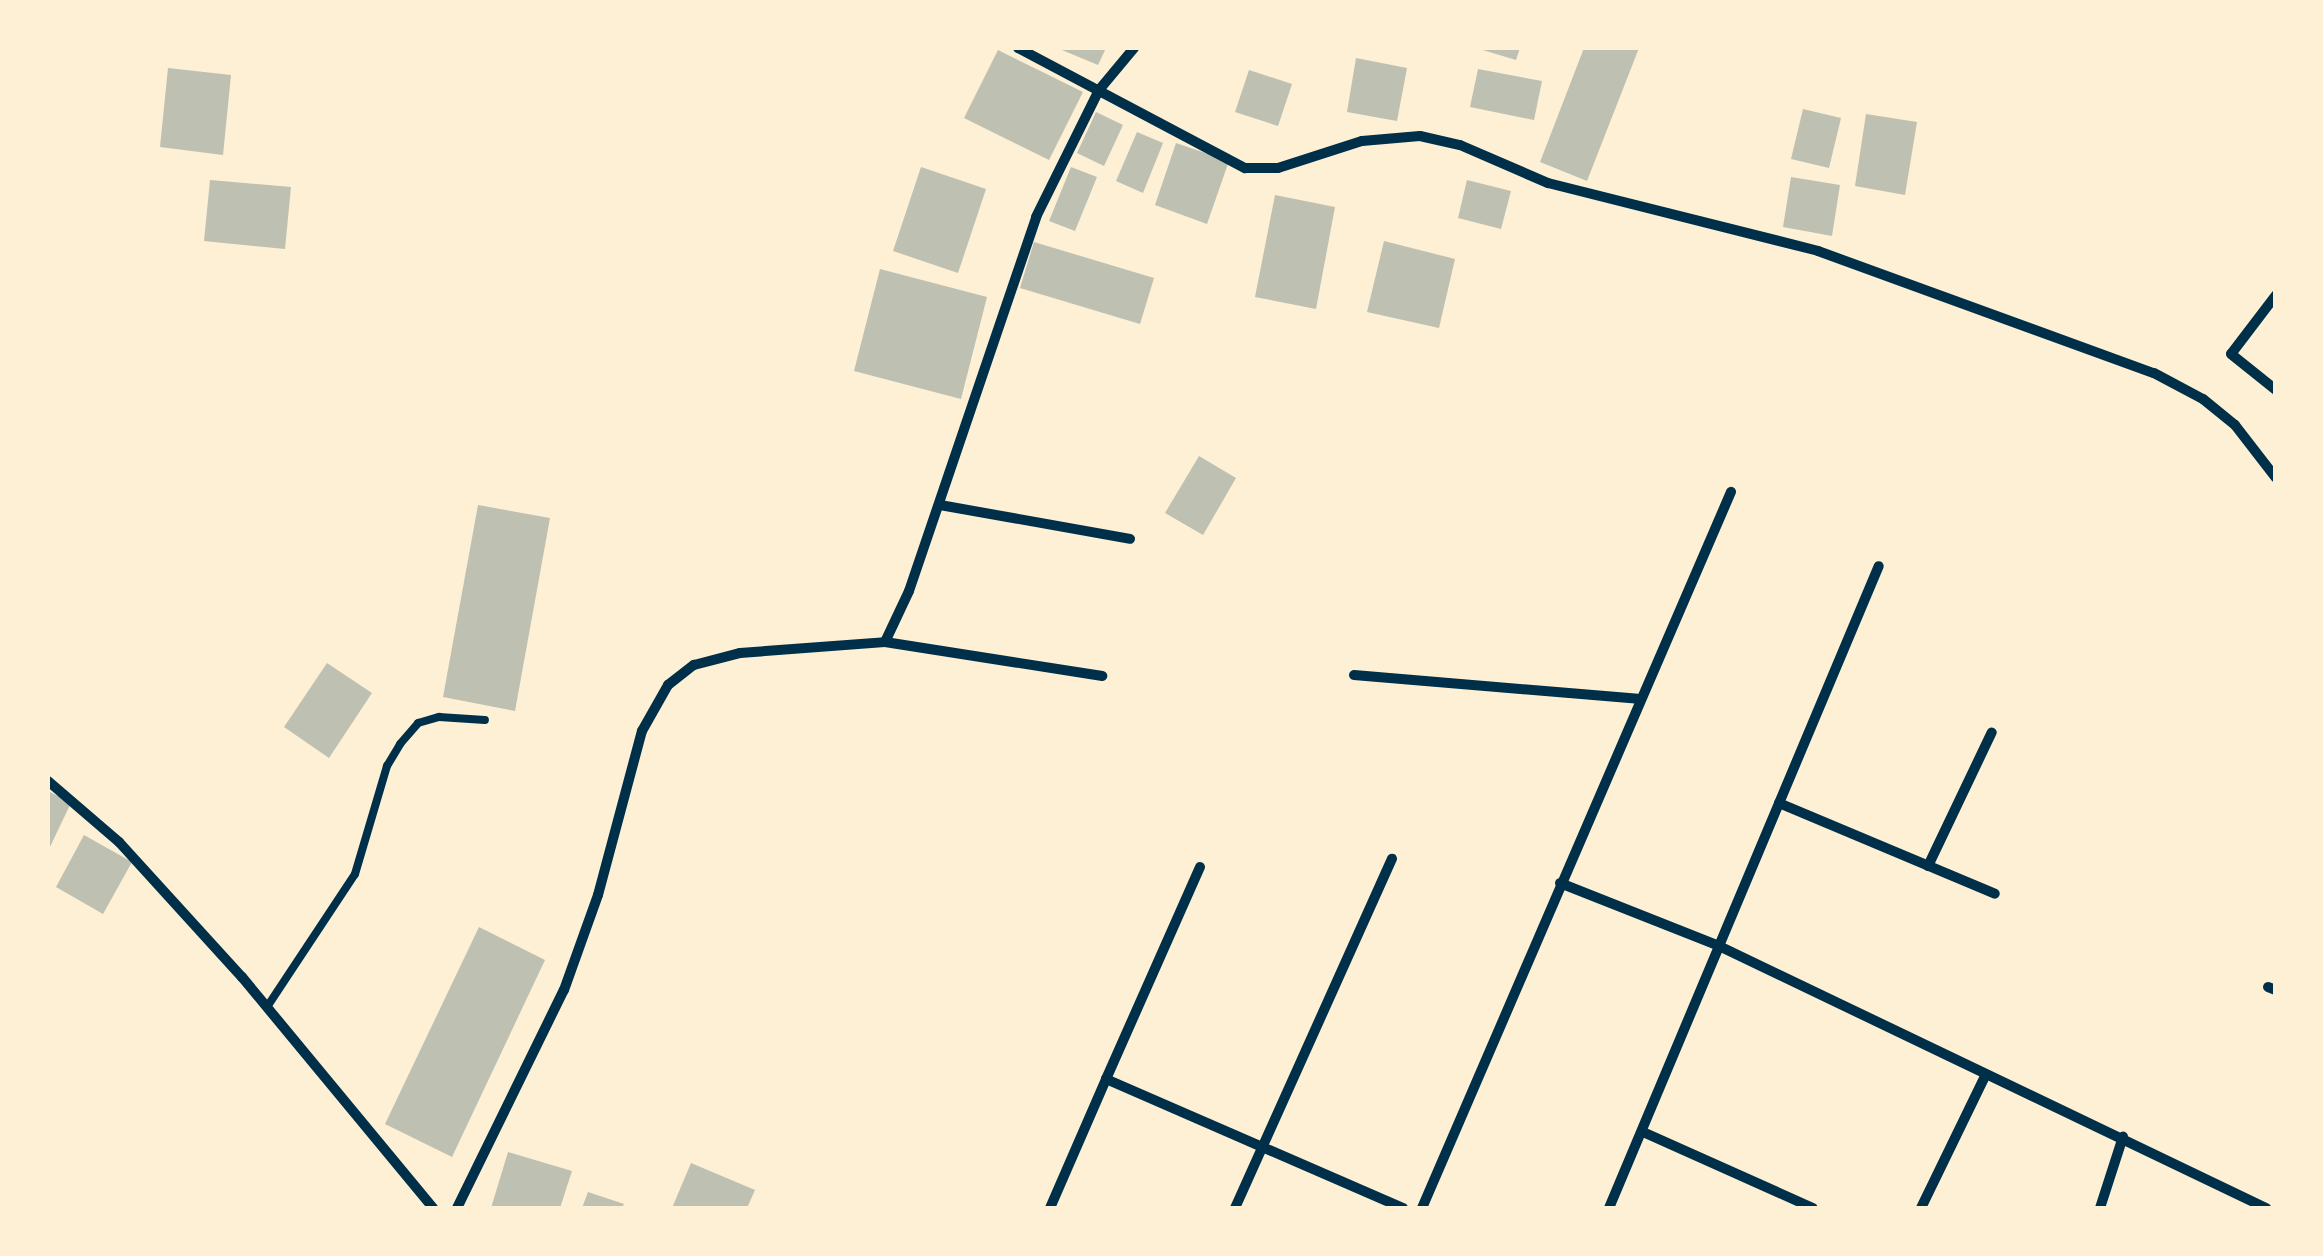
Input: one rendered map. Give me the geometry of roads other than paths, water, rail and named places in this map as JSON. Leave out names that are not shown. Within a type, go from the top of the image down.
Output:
[{"type":"street","points":[[1018,48],[1246,168],[1278,168],[1362,142],[1420,136],[1460,145],[1548,183],[1818,251],[2154,373],[2203,399],[2235,425],[2276,478]]},
{"type":"street","points":[[885,642],[940,504],[1036,217],[1099,90],[1134,48]]},
{"type":"street","points":[[2276,295],[2232,354],[2276,390]]},
{"type":"street","points":[[1422,1208],[1731,492]]},
{"type":"street","points":[[940,504],[1130,539]]},
{"type":"street","points":[[1609,1208],[1879,566]]},
{"type":"street","points":[[456,1208],[564,990],[598,896],[642,731],[668,685],[694,664],[740,653],[885,642],[1102,676]]},
{"type":"street","points":[[1354,675],[1642,698]]},
{"type":"street","points":[[1928,866],[1992,732]]},
{"type":"street","points":[[48,781],[119,842],[267,1007],[433,1208]]},
{"type":"street","points":[[1779,803],[1996,894]]},
{"type":"street","points":[[1236,1208],[1392,859]]},
{"type":"street","points":[[1050,1208],[1200,866]]},
{"type":"street","points":[[1560,883],[1719,946],[1984,1078],[2123,1137],[2266,1208]]},
{"type":"street","points":[[1921,1208],[1984,1078]]},
{"type":"street","points":[[1106,1080],[1403,1208]]},
{"type":"street","points":[[1643,1132],[1813,1208]]},
{"type":"street","points":[[2100,1208],[2123,1137]]},
{"type":"lane","points":[[267,1007],[355,874],[386,766],[400,744],[418,723],[439,717],[485,720]]}]
